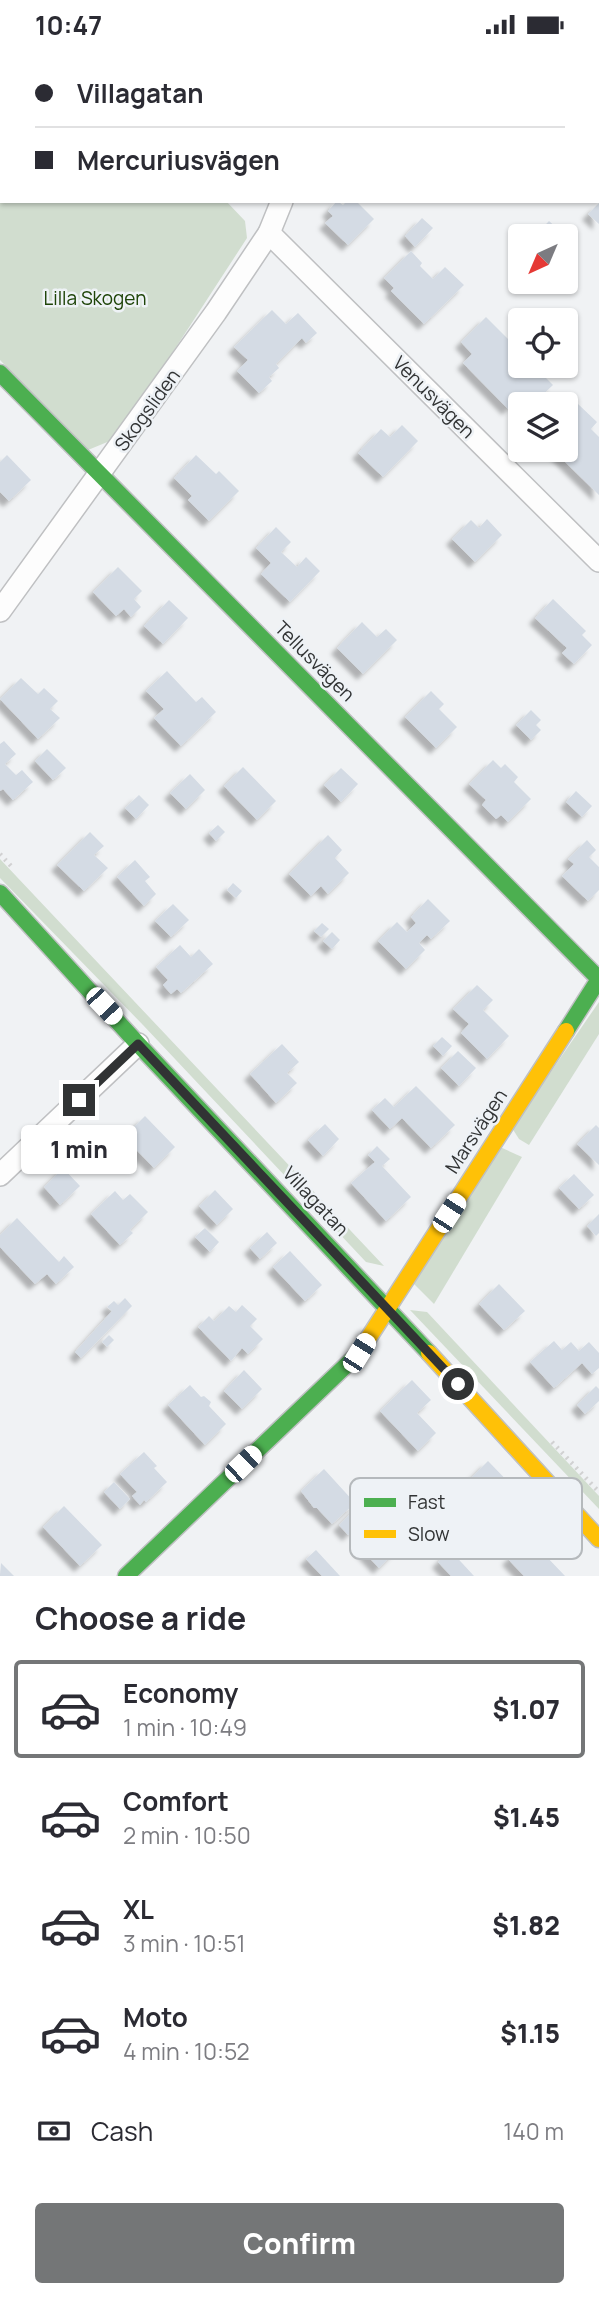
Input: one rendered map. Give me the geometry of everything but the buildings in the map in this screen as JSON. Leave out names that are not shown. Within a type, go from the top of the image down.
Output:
[{"type":"street","name":"Skogsliden","points":[[0,611],[216,313],[269,233],[281,203]]},
{"type":"street","name":"Venusvägen","points":[[269,233],[599,561]]},
{"type":"street","name":"Tellusvägen","points":[[0,373],[599,979]]},
{"type":"street","name":"Villagatan","points":[[0,893],[543,1478]]},
{"type":"street","name":"Marsvägen","points":[[127,1576],[359,1353],[599,979]]},
{"type":"street","points":[[0,1175],[138,1044]]},
{"type":"street","name":"Villagatan","points":[[582,1520],[599,1539]]},
{"type":"green space","name":"Lilla Skogen","points":[[0,203],[228,203],[245,221],[247,238],[117,438],[88,450],[0,360]]},
{"type":"green space","points":[[0,859],[384,1266],[366,1262],[0,878]]},
{"type":"green space","points":[[599,1002],[599,1034],[529,1145],[519,1139],[512,1128]]},
{"type":"green space","points":[[500,1147],[522,1157],[434,1304],[414,1284]]},
{"type":"green space","points":[[410,1310],[427,1312],[599,1496],[599,1509],[582,1491],[582,1478],[570,1478]]},
{"type":"traffic: fast","points":[[0,373],[599,979],[566,1031]]},
{"type":"traffic: fast","points":[[0,893],[429,1353]]},
{"type":"traffic: fast","points":[[126,1576],[359,1353],[364,1345]]},
{"type":"traffic: slow","points":[[364,1345],[566,1031]]},
{"type":"traffic: slow","points":[[429,1353],[543,1478]]},
{"type":"traffic: slow","points":[[582,1520],[599,1539]]},
{"type":"route","points":[[79,1100],[138,1044],[458,1384]]}]
